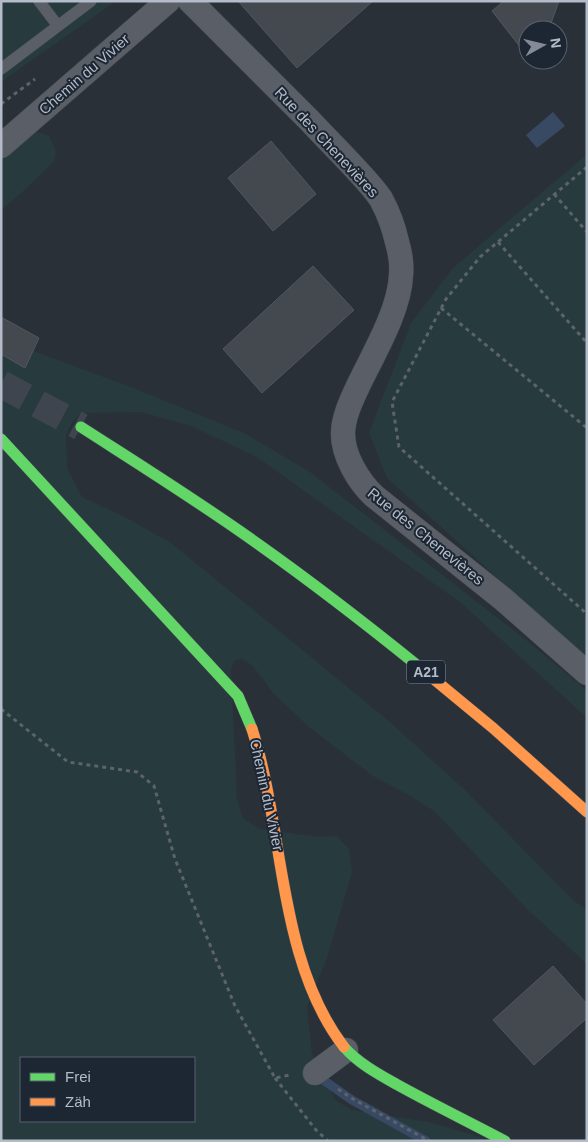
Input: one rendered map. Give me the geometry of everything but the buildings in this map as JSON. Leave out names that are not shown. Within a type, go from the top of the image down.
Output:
[{"type":"main road","name":"A21","points":[[80,427],[174,487],[256,543],[339,604],[480,716],[587,812]]},
{"type":"main road","name":"Chemin du Vivier","points":[[1,439],[238,696],[245,708],[259,750],[267,786],[298,950],[324,1017],[346,1050],[367,1068],[505,1141]]},
{"type":"street","name":"Chemin du Vivier","points":[[1,146],[168,1]]},
{"type":"street","name":"Rue des Chenevières","points":[[190,1],[329,140],[366,180],[381,200],[390,221],[400,257],[401,275],[398,299],[390,320],[354,394],[343,426],[346,450],[360,480],[374,496],[503,599],[587,674]]},
{"type":"street","points":[[315,1073],[346,1050]]},
{"type":"lane","points":[[39,1],[58,26]]},
{"type":"lane","points":[[1,69],[91,1]]},
{"type":"path","points":[[587,167],[480,257],[446,299],[392,402],[398,447],[587,614]]},
{"type":"path","points":[[554,194],[587,232]]},
{"type":"path","points":[[498,242],[587,343]]},
{"type":"path","points":[[441,308],[587,428]]},
{"type":"path","points":[[1,709],[68,762],[137,772],[154,786],[175,859],[235,1006],[275,1078],[316,1130],[328,1141]]},
{"type":"path","points":[[275,1078],[310,1071],[315,1073],[353,1099],[429,1141]]},
{"type":"green space","points":[[1,1],[116,1],[1,82]]},
{"type":"green space","points":[[38,132],[49,136],[56,151],[54,162],[1,210],[1,158],[22,139]]},
{"type":"green space","points":[[587,154],[587,659],[387,478],[369,433],[411,323],[453,268]]},
{"type":"green space","points":[[1,337],[246,434],[310,472],[530,643],[587,691],[587,718],[461,603],[255,456],[191,426],[141,412],[82,413],[73,421],[66,434],[67,468],[82,497],[125,517],[171,543],[294,643],[391,723],[464,789],[573,900],[587,910],[587,964],[529,911],[434,811],[373,776],[310,728],[273,693],[253,666],[242,659],[235,660],[231,669],[237,799],[243,818],[260,829],[320,837],[337,836],[349,849],[352,872],[327,958],[307,1007],[312,1054],[335,1100],[352,1110],[428,1122],[478,1136],[487,1141],[1,1141]]},
{"type":"water","points":[[553,112],[565,126],[537,148],[526,135]]},
{"type":"waterway","points":[[316,1075],[352,1100],[426,1141]]},
{"type":"tunnel","points":[[1,384],[81,427]]},
{"type":"traffic: fast","points":[[81,427],[193,499],[258,544],[418,666]]},
{"type":"traffic: fast","points":[[1,439],[238,696],[252,729]]},
{"type":"traffic: fast","points":[[344,1047],[362,1063],[382,1076],[505,1141]]},
{"type":"traffic: slow","points":[[418,666],[493,728],[587,812]]},
{"type":"traffic: slow","points":[[252,729],[263,768],[294,935],[306,975],[322,1012],[344,1047]]}]
